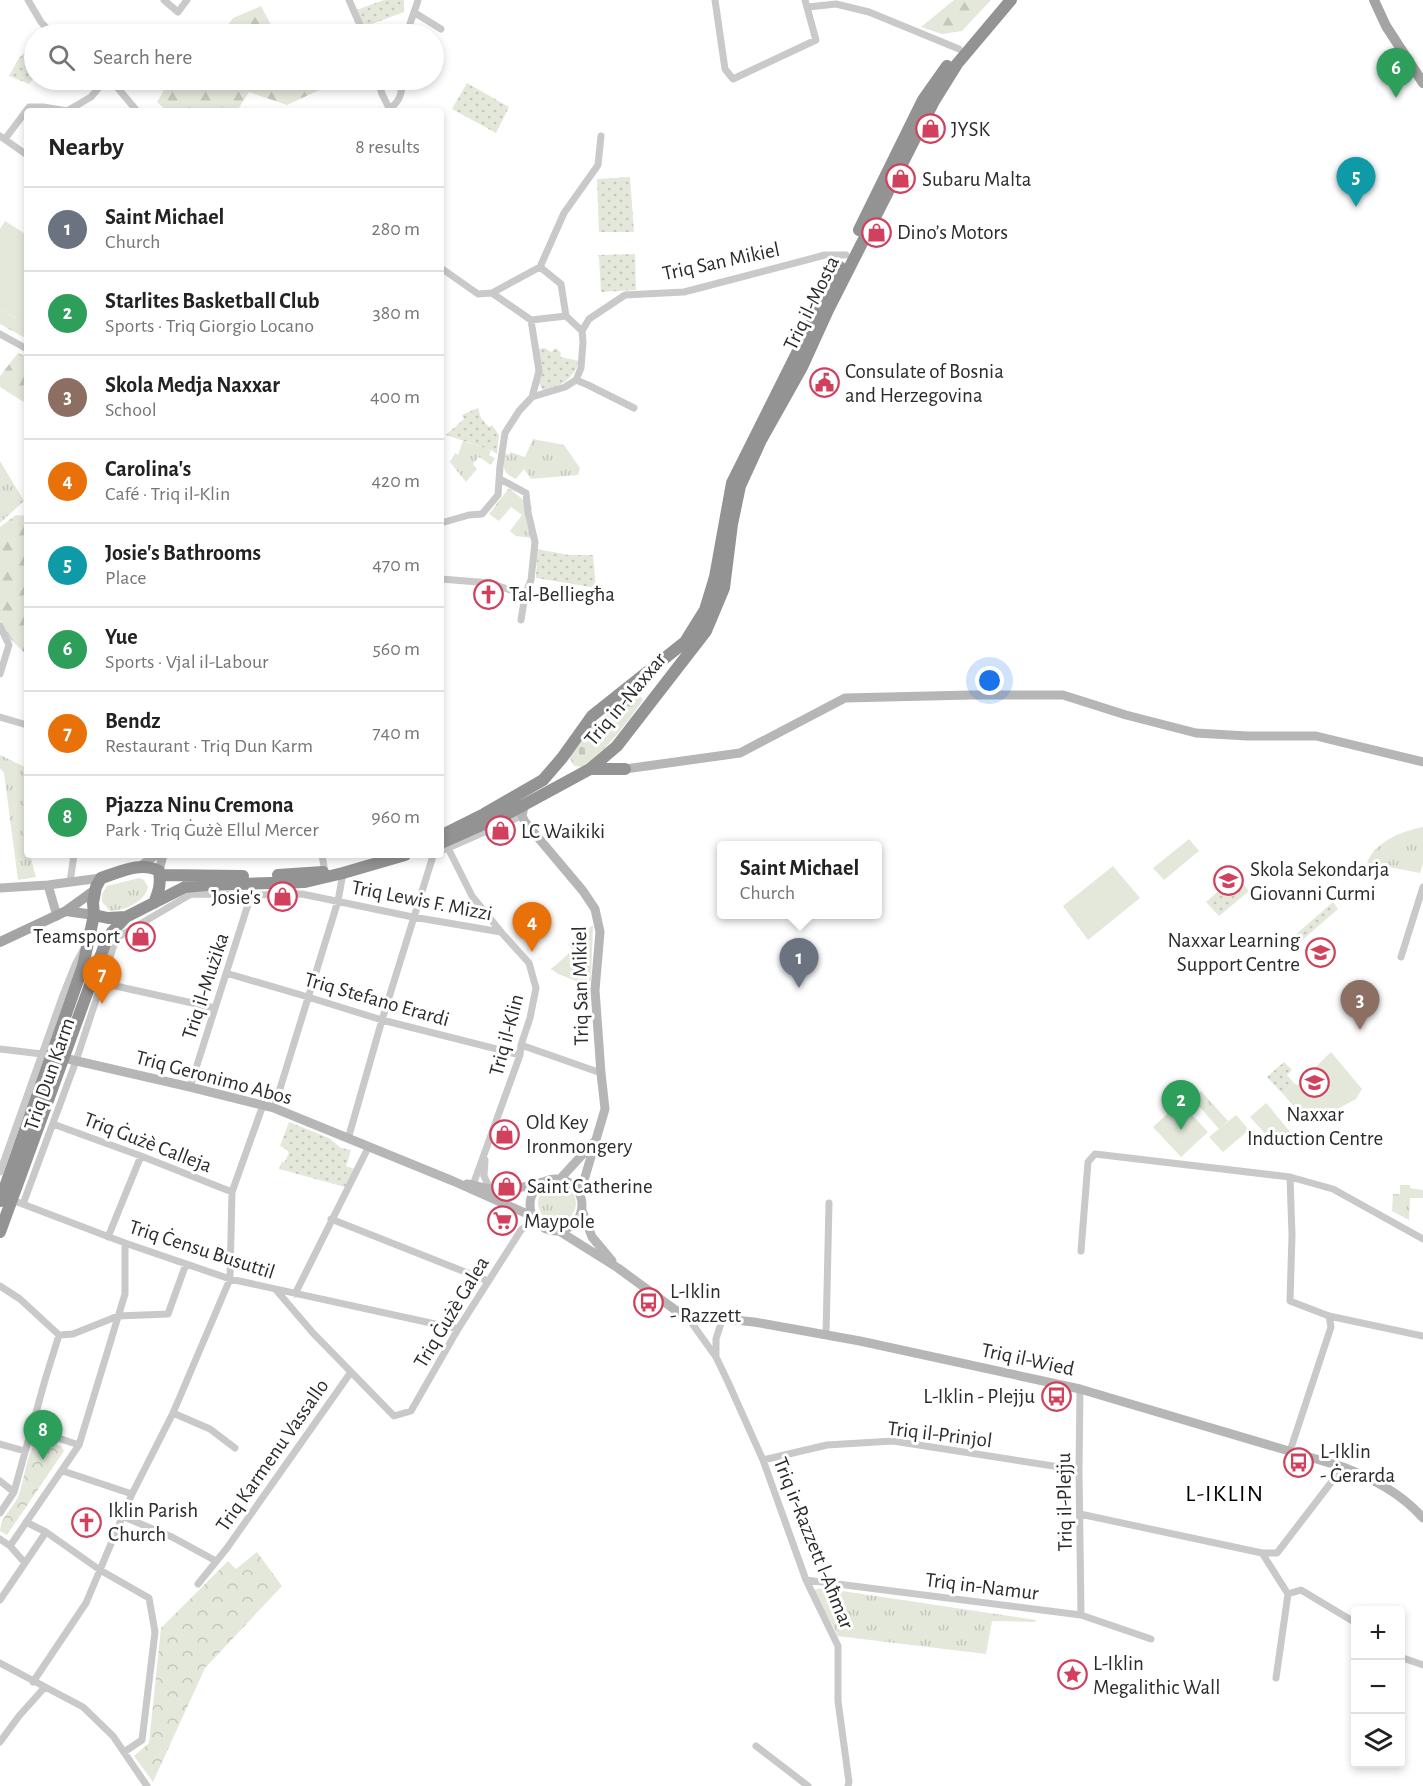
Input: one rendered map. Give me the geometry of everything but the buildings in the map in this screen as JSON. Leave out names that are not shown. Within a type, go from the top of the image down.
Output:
[{"type":"highway","name":"Triq il-Mosta","points":[[690,644],[705,609],[715,577],[732,483],[923,100],[959,49],[1001,0]]},
{"type":"highway","name":"Triq il-Mosta","points":[[690,644],[706,631],[724,588],[732,524],[740,486],[761,440],[802,367],[828,310],[934,101],[957,64],[1011,0]]},
{"type":"highway","name":"Triq in-Naxxar","points":[[444,840],[543,780],[592,716],[690,644]]},
{"type":"highway","name":"Triq in-Naxxar","points":[[444,841],[517,818],[524,806],[586,772],[616,746],[655,697],[690,644]]},
{"type":"highway","points":[[634,683],[646,682],[654,691],[655,697]]},
{"type":"highway","points":[[616,746],[617,762],[625,769]]},
{"type":"highway","name":"Triq in-Naxxar","points":[[562,758],[561,765],[570,774],[586,772]]},
{"type":"highway","points":[[586,772],[625,769]]},
{"type":"highway","points":[[370,858],[325,872],[269,876],[159,873],[151,867],[139,867],[101,878],[95,890],[93,915],[108,918],[126,917],[185,887],[305,882],[395,858]]},
{"type":"highway","points":[[154,903],[160,889],[159,873]]},
{"type":"highway","points":[[104,948],[118,932],[188,891],[206,885]]},
{"type":"highway","name":"Triq Dun Karm","points":[[0,1232],[7,1198],[83,966],[93,915]]},
{"type":"highway","name":"Triq Dun Karm","points":[[7,1198],[70,1060],[104,948],[112,932],[126,917]]},
{"type":"main road","points":[[1374,0],[1386,26],[1423,83]]},
{"type":"main road","points":[[0,942],[62,913],[95,890]]},
{"type":"main road","points":[[62,913],[93,915]]},
{"type":"street","points":[[28,0],[43,24]]},
{"type":"street","points":[[164,0],[178,12],[188,0]]},
{"type":"street","points":[[349,0],[360,24]]},
{"type":"street","points":[[409,24],[418,0]]},
{"type":"street","points":[[715,0],[725,69],[733,79],[816,40],[806,4],[836,4],[869,12],[959,49]]},
{"type":"street","points":[[415,13],[433,24]]},
{"type":"street","points":[[73,108],[91,98],[97,90]]},
{"type":"street","points":[[119,90],[134,108]]},
{"type":"street","points":[[381,90],[388,108]]},
{"type":"street","points":[[391,108],[398,101],[402,90]]},
{"type":"street","points":[[28,108],[43,106],[53,108]]},
{"type":"street","points":[[24,113],[3,138],[24,153]]},
{"type":"street","points":[[444,270],[478,294],[492,293],[540,267],[564,213],[598,165],[601,136]]},
{"type":"street","name":"Triq San Mikiel","points":[[582,331],[589,319],[625,295],[684,292],[825,255],[846,255]]},
{"type":"street","points":[[532,397],[565,387],[576,380],[581,368],[583,342],[582,331],[566,316],[561,284],[540,267]]},
{"type":"street","points":[[492,293],[531,320],[566,316]]},
{"type":"street","points":[[444,522],[483,514],[498,495],[505,433],[519,411],[532,397],[539,371],[531,320]]},
{"type":"street","points":[[0,334],[24,347]]},
{"type":"street","points":[[576,380],[634,408]]},
{"type":"street","points":[[500,479],[526,493],[535,542],[531,580],[525,595],[521,620]]},
{"type":"street","points":[[444,579],[490,583],[525,595]]},
{"type":"street","points":[[0,626],[9,645],[0,674]]},
{"type":"street","points":[[625,769],[740,753],[844,698],[971,695],[1063,695],[1126,715],[1196,733],[1316,736],[1423,762]]},
{"type":"street","points":[[0,717],[24,724]]},
{"type":"street","name":"Triq San Mikiel","points":[[517,818],[583,891],[595,909],[600,932],[595,990],[605,1109],[580,1194]]},
{"type":"street","name":"Triq il-Klin","points":[[444,843],[472,896],[529,963],[536,988],[531,1018],[520,1054],[473,1185]]},
{"type":"street","points":[[70,882],[74,858]]},
{"type":"street","points":[[139,867],[152,858]]},
{"type":"street","points":[[159,873],[162,858]]},
{"type":"street","points":[[323,858],[325,872]]},
{"type":"street","points":[[348,1139],[431,858]]},
{"type":"street","points":[[274,1108],[338,900],[343,873]]},
{"type":"street","points":[[0,888],[101,878]]},
{"type":"street","points":[[48,885],[62,913]]},
{"type":"street","points":[[1401,957],[1423,887]]},
{"type":"street","name":"Triq Dun Karm","points":[[7,1198],[53,1124],[70,1060],[102,983],[114,945],[120,936],[191,894],[302,894],[338,900]]},
{"type":"street","name":"Triq il-Mużika","points":[[190,1087],[251,895]]},
{"type":"street","name":"Triq Lewis F. Mizzi","points":[[338,900],[413,917],[501,932]]},
{"type":"street","name":"Triq Dun Karm","points":[[0,1172],[75,965],[87,943]]},
{"type":"street","name":"Triq Stefano Erardi","points":[[226,973],[382,1020],[520,1054]]},
{"type":"street","points":[[102,983],[215,1008]]},
{"type":"street","points":[[521,1045],[601,1073]]},
{"type":"street","points":[[0,1049],[42,1054]]},
{"type":"street","name":"Triq Geronimo Abos","points":[[70,1060],[274,1108],[453,1181],[533,1218]]},
{"type":"street","points":[[33,1682],[86,1603],[132,1494],[173,1413],[230,1279],[232,1192],[263,1105]]},
{"type":"street","name":"Triq Ġużè Calleja","points":[[53,1124],[232,1192]]},
{"type":"street","name":"Triq San Mikiel","points":[[560,1179],[597,1138]]},
{"type":"street","points":[[295,1294],[368,1148]]},
{"type":"street","name":"Triq il-Klin","points":[[486,1154],[484,1176],[490,1189]]},
{"type":"street","points":[[1080,1251],[1088,1162],[1095,1154],[1290,1177],[1333,1189],[1423,1239]]},
{"type":"street","points":[[108,1236],[141,1156]]},
{"type":"street","points":[[1290,1177],[1292,1235],[1290,1301],[1329,1316],[1423,1336]]},
{"type":"street","points":[[560,1179],[572,1184],[580,1194],[582,1210],[575,1224],[569,1228],[559,1231],[547,1230],[533,1218],[530,1201],[538,1186],[545,1181],[560,1179]]},
{"type":"street","name":"Triq Geronimo Abos","points":[[453,1181],[490,1189],[524,1187],[545,1181]]},
{"type":"street","name":"Triq Ċensu Busuttil","points":[[7,1198],[125,1243],[230,1279],[458,1329]]},
{"type":"street","points":[[826,1335],[829,1203]]},
{"type":"street","name":"Triq il-Wied","points":[[582,1210],[592,1237],[618,1268]]},
{"type":"street","name":"Triq Ġużè Galea","points":[[351,1372],[394,1416],[411,1411],[488,1281],[521,1230],[533,1218]]},
{"type":"street","points":[[331,1219],[488,1281]]},
{"type":"street","name":"Triq il-Wied","points":[[559,1231],[686,1315],[754,1322],[826,1335],[1080,1389],[1343,1467],[1383,1485],[1423,1518]]},
{"type":"street","points":[[10,1546],[79,1445],[125,1294],[125,1243]]},
{"type":"street","points":[[0,1286],[20,1299],[59,1335],[74,1334],[118,1316],[168,1314],[186,1264]]},
{"type":"street","points":[[277,1291],[351,1372]]},
{"type":"street","name":"Triq ir-Razzett l-Aħmar","points":[[686,1315],[716,1357],[763,1460],[806,1580],[838,1646],[838,1701],[848,1786]]},
{"type":"street","points":[[1290,1451],[1331,1327],[1329,1316]]},
{"type":"street","points":[[716,1357],[716,1338],[722,1320]]},
{"type":"street","points":[[0,1513],[14,1492],[59,1335]]},
{"type":"street","name":"Triq Karmenu Vassallo","points":[[198,1584],[227,1548],[351,1372]]},
{"type":"street","name":"Triq il-Plejju","points":[[1080,1389],[1081,1615]]},
{"type":"street","points":[[173,1413],[210,1429],[235,1448]]},
{"type":"street","points":[[31,1429],[79,1445]]},
{"type":"street","name":"Triq il-Prinjol","points":[[763,1460],[827,1445],[893,1442],[1079,1470]]},
{"type":"street","points":[[0,1444],[25,1450]]},
{"type":"street","points":[[1080,1514],[1262,1553],[1277,1553],[1343,1467]]},
{"type":"street","points":[[63,1471],[132,1494]]},
{"type":"street","points":[[0,1481],[14,1492]]},
{"type":"street","points":[[123,1517],[172,1537],[216,1561]]},
{"type":"street","points":[[26,1522],[46,1532],[100,1570],[149,1599],[156,1632],[142,1740],[124,1752]]},
{"type":"street","points":[[0,1600],[46,1532]]},
{"type":"street","points":[[0,1539],[10,1546],[25,1563]]},
{"type":"street","points":[[1262,1553],[1288,1594],[1276,1678]]},
{"type":"street","name":"Triq in-Namur","points":[[806,1580],[1081,1615],[1150,1639]]},
{"type":"street","points":[[1288,1594],[1300,1590],[1351,1620]]},
{"type":"street","points":[[1405,1658],[1423,1665]]},
{"type":"street","points":[[0,1663],[83,1707],[113,1736],[147,1786]]},
{"type":"street","points":[[0,1742],[45,1687]]},
{"type":"street","points":[[756,1746],[808,1786]]},
{"type":"green space","points":[[384,0],[404,0],[404,12],[372,24],[363,24],[356,10]]},
{"type":"green space","points":[[954,0],[991,0],[962,31],[942,34],[921,27]]},
{"type":"green space","points":[[261,6],[271,24],[228,24],[233,18]]},
{"type":"green space","points":[[24,53],[24,82],[9,76]]},
{"type":"green space","points":[[467,83],[509,107],[496,133],[452,109]]},
{"type":"green space","points":[[164,90],[319,90],[287,105],[249,92],[239,108],[164,108],[157,102]]},
{"type":"green space","points":[[630,177],[634,232],[599,232],[597,179]]},
{"type":"green space","points":[[5,221],[24,233],[24,322],[0,309],[0,229]]},
{"type":"green space","points":[[635,254],[636,290],[601,292],[597,255]]},
{"type":"green space","points":[[0,309],[24,322],[24,337],[0,324]]},
{"type":"green space","points":[[545,348],[551,352],[556,348],[561,353],[560,357],[580,361],[566,381],[543,391],[539,383],[537,349]]},
{"type":"green space","points":[[18,353],[24,356],[24,402],[0,387],[0,376]]},
{"type":"green space","points":[[478,408],[481,418],[489,427],[492,425],[499,435],[497,454],[446,435],[464,419],[462,415]]},
{"type":"green space","points":[[533,439],[564,445],[580,468],[578,475],[531,479],[524,469],[516,479],[508,475],[504,466],[504,453],[509,455],[510,452],[525,457]]},
{"type":"green space","points":[[463,441],[491,450],[489,455],[495,458],[491,465],[479,457],[473,464],[477,469],[466,482],[450,462],[455,453],[458,455]]},
{"type":"green space","points":[[0,461],[24,501],[0,523]]},
{"type":"green space","points":[[509,488],[532,507],[531,538],[516,536],[510,531],[522,515],[511,507],[499,521],[489,514]]},
{"type":"green space","points":[[16,515],[24,516],[24,652],[11,640],[0,620],[0,527]]},
{"type":"green space","points":[[537,549],[569,555],[593,555],[596,588],[536,578]]},
{"type":"green space","points":[[637,691],[643,700],[616,735],[584,767],[574,766],[569,756],[592,726]]},
{"type":"green space","points":[[0,755],[24,767],[24,858],[31,858],[36,877],[18,880],[4,773],[0,768]]},
{"type":"green space","points":[[1423,827],[1423,863],[1420,873],[1367,863],[1371,855],[1383,843],[1399,834]]},
{"type":"green space","points":[[1189,839],[1199,851],[1164,880],[1153,868]]},
{"type":"green space","points":[[1113,866],[1140,898],[1088,940],[1063,906]]},
{"type":"green space","points":[[1236,876],[1249,891],[1219,916],[1206,902]]},
{"type":"green space","points":[[139,878],[144,880],[148,887],[146,893],[138,901],[128,907],[110,911],[102,902],[102,894],[107,886]]},
{"type":"green space","points":[[1333,902],[1338,909],[1300,942],[1294,936]]},
{"type":"green space","points":[[593,925],[591,981],[584,984],[551,969],[573,950],[568,944]]},
{"type":"green space","points":[[1331,1052],[1362,1089],[1356,1099],[1309,1124],[1283,1094],[1294,1083],[1297,1085]]},
{"type":"green space","points":[[1284,1062],[1292,1070],[1287,1075],[1294,1083],[1283,1094],[1267,1077]]},
{"type":"green space","points":[[1201,1091],[1228,1121],[1219,1129],[1192,1098]]},
{"type":"green space","points":[[1180,1102],[1208,1132],[1181,1157],[1153,1127]]},
{"type":"green space","points":[[1266,1103],[1291,1133],[1271,1140],[1250,1117]]},
{"type":"green space","points":[[1236,1115],[1249,1130],[1223,1152],[1209,1137]]},
{"type":"green space","points":[[289,1122],[329,1138],[341,1148],[351,1150],[346,1166],[354,1169],[345,1187],[279,1169],[289,1153],[280,1146]]},
{"type":"green space","points":[[557,1184],[571,1189],[576,1203],[571,1217],[557,1222],[543,1217],[538,1203],[543,1189]]},
{"type":"green space","points":[[1400,1185],[1410,1185],[1410,1188],[1423,1190],[1423,1198],[1410,1198],[1409,1220],[1392,1211],[1393,1194],[1400,1194]]},
{"type":"green space","points":[[36,1442],[61,1446],[64,1451],[7,1535],[0,1531],[1,1526],[4,1517],[18,1497],[32,1448]]},
{"type":"green space","points":[[257,1552],[282,1586],[205,1668],[153,1782],[134,1756],[149,1743],[161,1628],[228,1561],[236,1569]]},
{"type":"green space","points":[[822,1588],[1036,1620],[1035,1622],[992,1621],[986,1654],[837,1636],[813,1590]]},
{"type":"place","name":"Yue","points":[[1396,98]]},
{"type":"place","name":"JYSK","points":[[930,129]]},
{"type":"place","name":"Subaru Malta","points":[[901,179]]},
{"type":"place","name":"Josie's Bathrooms","points":[[1356,207]]},
{"type":"place","name":"Dino’s Motors","points":[[876,232]]},
{"type":"place","name":"Consulate of Bosnia and Herzegovina","points":[[824,383]]},
{"type":"place","name":"Tal-Belliegħa","points":[[488,594]]},
{"type":"place","name":"LC Waikiki","points":[[500,831]]},
{"type":"place","name":"Skola Sekondarja Giovanni Curmi","points":[[1229,881]]},
{"type":"place","name":"Josie's","points":[[282,897]]},
{"type":"place","name":"Teamsport","points":[[141,936]]},
{"type":"place","name":"Carolina's","points":[[532,952]]},
{"type":"place","name":"Naxxar Learning Support Centre","points":[[1321,952]]},
{"type":"place","name":"Saint Michael","points":[[799,988]]},
{"type":"place","name":"Bendz","points":[[102,1004]]},
{"type":"place","name":"Skola Medja Naxxar","points":[[1360,1030]]},
{"type":"place","name":"Naxxar Induction Centre","points":[[1315,1083]]},
{"type":"place","name":"Starlites Basketball Club","points":[[1181,1130]]},
{"type":"place","name":"Old Key Ironmongery","points":[[505,1134]]},
{"type":"place","name":"Saint Catherine","points":[[506,1186]]},
{"type":"place","name":"Maypole","points":[[503,1221]]},
{"type":"place","name":"L-Iklin - Razzett","points":[[649,1303]]},
{"type":"place","name":"L-Iklin - Plejju","points":[[1056,1396]]},
{"type":"place","name":"Pjazza Ninu Cremona","points":[[43,1460]]},
{"type":"place","name":"L-Iklin - Ġerarda","points":[[1299,1463]]},
{"type":"place","name":"Iklin Parish Church","points":[[87,1522]]},
{"type":"place","name":"L-Iklin Megalithic Wall","points":[[1072,1675]]},
{"type":"district","name":"L-IKLIN","points":[[1225,1493]]}]
